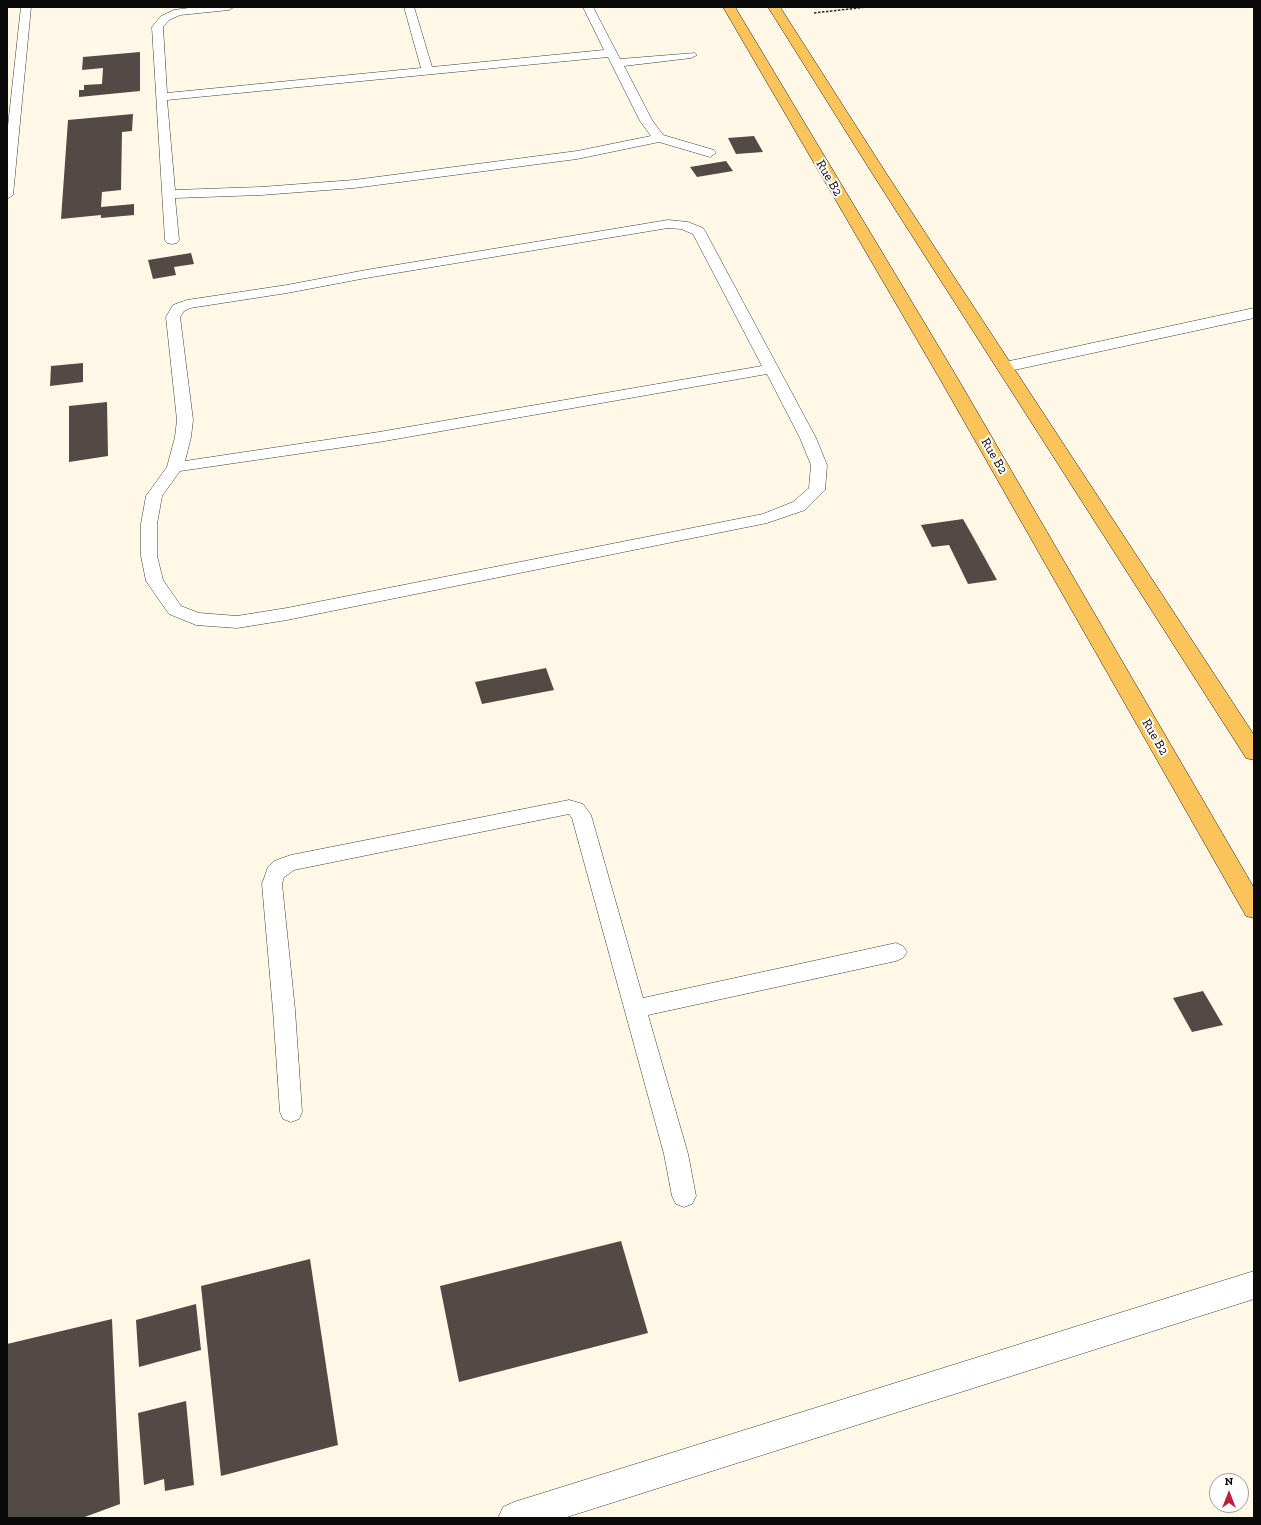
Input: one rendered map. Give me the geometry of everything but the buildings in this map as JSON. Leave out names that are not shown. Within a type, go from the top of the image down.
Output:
[{"type":"main road","name":"Rue B2","points":[[729,7],[949,378],[1254,909]]},
{"type":"main road","points":[[778,12],[879,173],[1254,752]]},
{"type":"street","points":[[1005,367],[1254,313]]},
{"type":"street","points":[[514,1518],[1254,1285]]},
{"type":"lane","points":[[7,195],[26,7]]},
{"type":"lane","points":[[172,240],[161,97],[158,27],[165,18],[178,12],[229,7]]},
{"type":"lane","points":[[409,7],[427,71]]},
{"type":"lane","points":[[588,7],[646,121],[659,138]]},
{"type":"lane","points":[[161,97],[427,71],[615,58],[692,55]]},
{"type":"lane","points":[[169,194],[261,191],[354,184],[577,155],[659,138],[710,153]]},
{"type":"lane","points":[[654,225],[683,225],[698,231],[770,369],[808,438],[819,465],[817,490],[799,506],[768,518],[490,572],[287,614],[237,622],[196,619],[175,610],[155,581],[149,556],[149,524],[154,496],[175,467],[183,437],[185,420],[173,317],[178,308],[187,304],[287,289],[366,274],[654,225]]},
{"type":"lane","points":[[175,467],[379,437],[770,369]]},
{"type":"lane","points":[[291,1112],[284,1010],[272,884],[275,873],[281,867],[291,863],[561,807],[569,807],[576,809],[581,815],[634,1009],[676,1154],[684,1196]]},
{"type":"lane","points":[[634,1009],[896,952]]},
{"type":"path","points":[[778,12],[867,7]]}]
